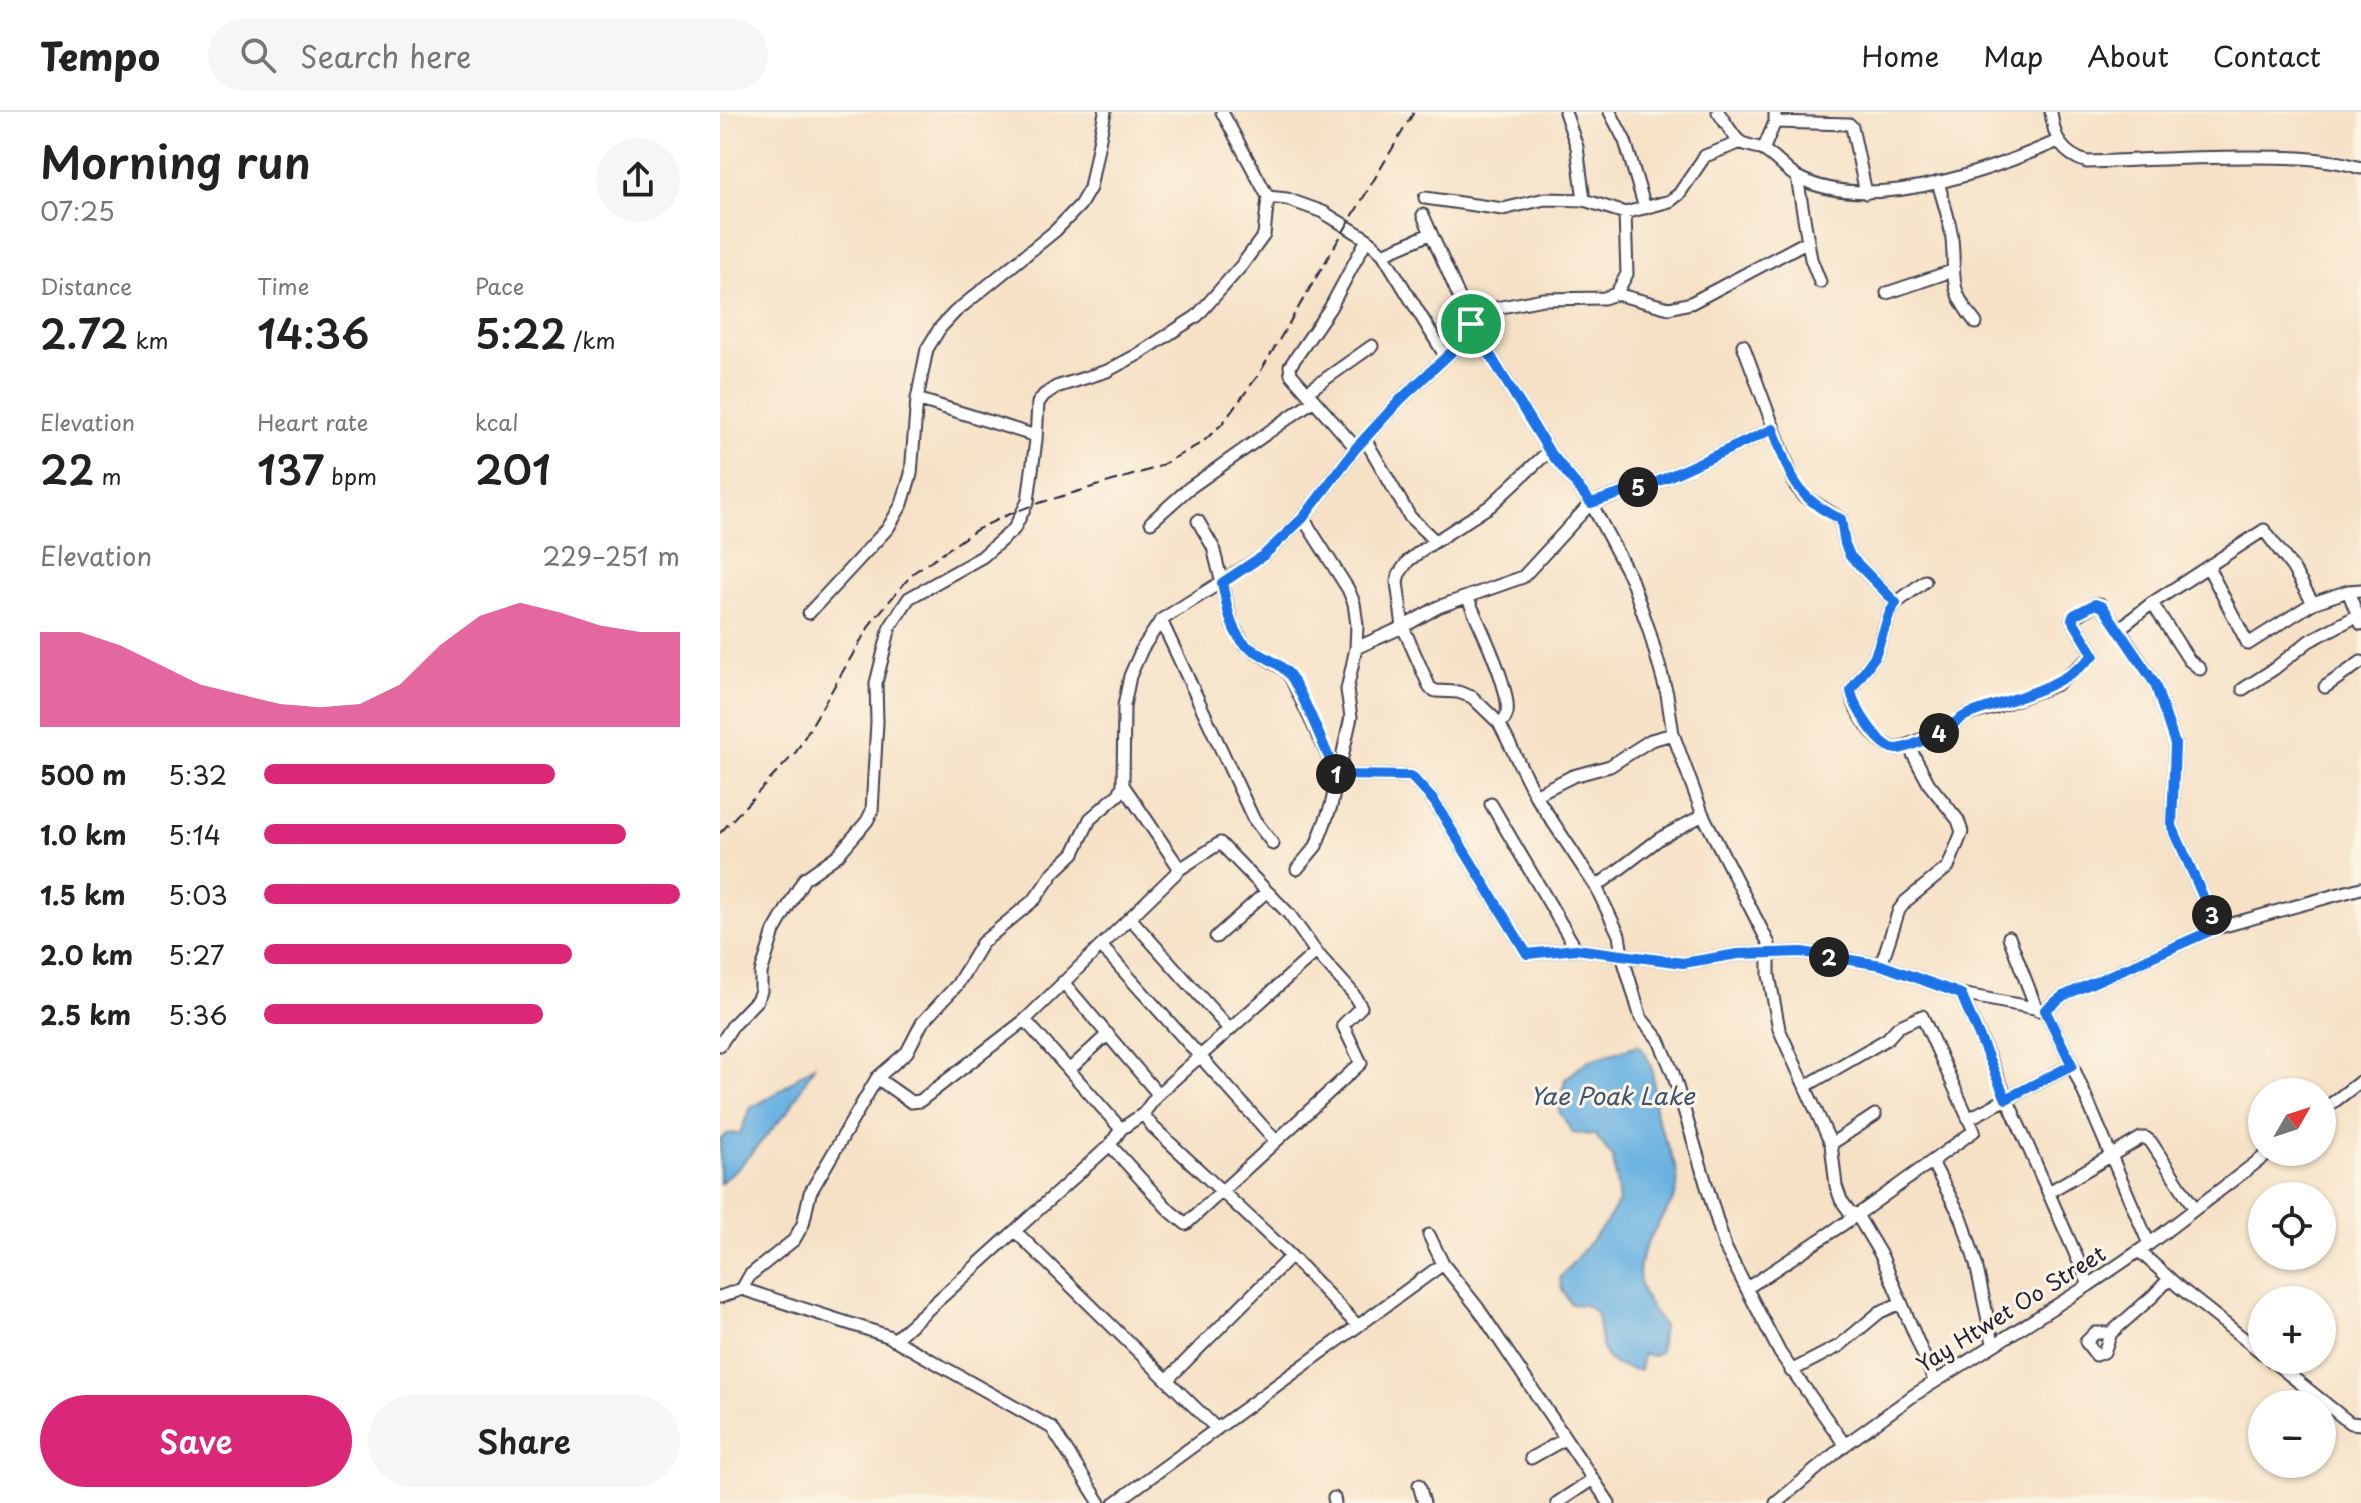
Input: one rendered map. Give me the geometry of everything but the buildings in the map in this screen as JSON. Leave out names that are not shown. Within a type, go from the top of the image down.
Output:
[{"type":"street","points":[[809,613],[888,528],[902,504],[911,474],[917,399],[927,349],[955,312],[1055,231],[1080,205],[1090,188],[1105,112]]},
{"type":"street","points":[[720,1045],[733,1025],[757,1000],[774,931],[804,879],[838,855],[872,811],[876,683],[890,627],[909,598],[969,566],[996,547],[1014,529],[1028,501],[1038,403],[1056,387],[1107,371],[1137,355],[1197,316],[1264,235],[1268,197],[1222,112]]},
{"type":"street","points":[[1565,112],[1577,147],[1584,200]]},
{"type":"street","points":[[1610,112],[1625,141],[1645,208]]},
{"type":"street","points":[[1718,112],[1741,142],[1763,150],[1797,177],[1866,193],[1938,182],[1985,170],[2058,141]]},
{"type":"street","points":[[2051,112],[2058,141],[2070,156],[2087,162],[2300,157],[2342,162],[2361,168]]},
{"type":"street","points":[[1763,150],[1775,117],[1849,124],[1866,193]]},
{"type":"street","points":[[1425,198],[1503,209],[1545,199],[1584,200],[1625,213],[1670,201],[1679,194],[1705,156],[1741,142]]},
{"type":"street","points":[[1797,177],[1808,241],[1820,282]]},
{"type":"street","points":[[1938,182],[1952,240],[1952,271],[1958,300],[1976,323]]},
{"type":"street","points":[[1268,197],[1287,199],[1323,212],[1367,239],[1383,254],[1446,357]]},
{"type":"street","points":[[1616,294],[1627,274],[1625,213]]},
{"type":"street","points":[[1423,215],[1471,324],[1549,451],[1591,503],[1631,579],[1667,694],[1673,734],[1703,815],[1769,944],[1769,975],[1779,1029],[1831,1144],[1836,1186],[1841,1200],[1849,1211],[1857,1215],[1882,1257],[1934,1380]]},
{"type":"street","points":[[1383,254],[1430,234]]},
{"type":"street","points":[[1367,239],[1330,308],[1292,361],[1291,374],[1360,443],[1410,517],[1435,541]]},
{"type":"street","points":[[742,1289],[750,1275],[794,1240],[803,1224],[810,1193],[877,1078],[907,1052],[922,1023],[957,985],[982,943],[1035,899],[1054,872],[1074,853],[1090,819],[1119,794],[1123,785],[1124,706],[1130,676],[1142,649],[1161,620],[1264,555],[1303,518],[1360,443],[1401,399],[1459,345],[1479,314],[1543,299],[1604,298],[1616,294],[1669,308],[1691,303],[1808,241]]},
{"type":"street","points":[[1887,293],[1952,271]]},
{"type":"street","points":[[1743,345],[1795,485],[1804,496],[1841,519],[1850,556],[1896,603]]},
{"type":"street","points":[[1151,522],[1188,489],[1372,346]]},
{"type":"street","points":[[917,399],[1036,436]]},
{"type":"street","points":[[1356,648],[1438,607],[1523,577],[1591,503],[1657,482],[1773,429]]},
{"type":"street","points":[[1549,451],[1490,506],[1408,561],[1397,582],[1403,627],[1430,688],[1472,697],[1499,723],[1535,795],[1596,887],[1619,935],[1641,1018],[1659,1040],[1673,1073],[1725,1247],[1791,1371],[1845,1445]]},
{"type":"street","points":[[1297,869],[1316,846],[1331,806],[1351,717],[1347,690],[1356,648],[1357,625],[1354,603],[1319,539],[1303,518]]},
{"type":"street","points":[[1198,521],[1213,547],[1232,625],[1244,644],[1272,661],[1291,678],[1337,775]]},
{"type":"street","points":[[2119,629],[2152,603],[2264,530],[2292,567],[2313,603]]},
{"type":"street","points":[[2208,567],[2248,644],[2313,603],[2355,591],[2359,620],[2309,641],[2243,689]]},
{"type":"street","points":[[1925,581],[1896,603],[1875,656],[1853,685],[1851,697],[1883,744],[1898,749],[1945,730],[1966,715],[2055,685],[2092,657],[2094,652],[2072,619],[2074,615],[2100,604],[2155,684],[2175,744],[2172,826],[2217,928]]},
{"type":"street","points":[[1467,597],[1503,689],[1507,709],[1506,716],[1499,723]]},
{"type":"street","points":[[2152,603],[2189,660],[2200,669]]},
{"type":"street","points":[[1161,620],[1253,818],[1273,844]]},
{"type":"street","points":[[2325,687],[2361,662]]},
{"type":"street","points":[[1535,795],[1573,776],[1610,766],[1651,740],[1673,734]]},
{"type":"street","points":[[1881,965],[1899,910],[1948,867],[1962,832],[1958,820],[1929,784],[1908,745]]},
{"type":"street","points":[[1337,775],[1411,776],[1417,780],[1434,801],[1530,955],[1576,949],[1683,963],[1738,954],[1802,952],[1881,965],[1961,994],[2041,1010],[2063,996],[2217,928],[2361,888]]},
{"type":"street","points":[[1123,785],[1180,869]]},
{"type":"street","points":[[1491,804],[1576,949]]},
{"type":"street","points":[[1596,887],[1659,839],[1703,815]]},
{"type":"street","points":[[877,1078],[911,1102],[920,1101],[1025,1020],[1180,869],[1220,843],[1289,914],[1316,952],[1352,992],[1361,1007],[1343,1025],[1361,1063],[1186,1224],[1110,1145]]},
{"type":"street","points":[[1216,937],[1266,892]]},
{"type":"street","points":[[1131,919],[1230,1030]]},
{"type":"street","points":[[2009,937],[2041,1010],[2072,1065],[2111,1157],[2144,1247],[2169,1279],[2248,1342]]},
{"type":"street","points":[[1102,947],[1275,1140]]},
{"type":"street","points":[[894,1340],[1110,1145],[1121,1129],[1143,1114],[1158,1094],[1316,952]]},
{"type":"street","points":[[1063,982],[1158,1094]]},
{"type":"street","points":[[1961,994],[2089,1285]]},
{"type":"street","points":[[1747,1288],[1973,1135],[1975,1127],[1922,1016],[1898,1027],[1887,1039],[1806,1086]]},
{"type":"street","points":[[1025,1020],[1121,1129]]},
{"type":"street","points":[[1069,1070],[1108,1034]]},
{"type":"street","points":[[1970,1118],[2072,1065]]},
{"type":"street","points":[[2336,1100],[2361,1081]]},
{"type":"street","points":[[1143,1114],[1153,1127],[1291,1256],[1357,1325]]},
{"type":"street","points":[[1831,1144],[1875,1115]]},
{"type":"street","points":[[2049,1192],[2141,1138],[2146,1138],[2195,1209]]},
{"type":"street","points":[[1932,1162],[1962,1219],[1976,1264],[1993,1343]]},
{"type":"street","name":"Yay Htwet Oo Street","points":[[1777,1502],[1845,1445],[1934,1380],[2089,1285],[2252,1166]]},
{"type":"street","points":[[1015,1231],[1217,1429]]},
{"type":"street","points":[[1429,1235],[1443,1264],[1478,1308],[1609,1503]]},
{"type":"street","points":[[1168,1379],[1291,1256]]},
{"type":"street","points":[[1115,1503],[1443,1264]]},
{"type":"street","points":[[2111,1333],[2169,1279]]},
{"type":"street","points":[[720,1297],[742,1289],[894,1340],[1052,1428],[1100,1503]]},
{"type":"street","points":[[1791,1371],[1839,1346],[1880,1312],[1901,1303]]},
{"type":"street","points":[[2289,1374],[2350,1423],[2360,1426]]},
{"type":"street","points":[[1531,1458],[1565,1439]]},
{"type":"street","points":[[1557,1503],[1593,1479]]},
{"type":"street","points":[[1419,1485],[1424,1503]]},
{"type":"water","name":"Yae Poak Lake","points":[[1638,1045],[1652,1071],[1656,1115],[1677,1173],[1674,1199],[1645,1248],[1641,1261],[1640,1284],[1663,1325],[1660,1351],[1654,1356],[1643,1354],[1640,1370],[1616,1365],[1609,1360],[1604,1353],[1596,1312],[1584,1305],[1571,1304],[1562,1290],[1560,1278],[1605,1224],[1619,1202],[1613,1157],[1595,1135],[1573,1133],[1559,1111],[1565,1079],[1588,1061]]},
{"type":"water","points":[[814,1066],[789,1110],[740,1166],[720,1183],[720,1140],[726,1134],[740,1133],[751,1107],[768,1099]]},
{"type":"railway","points":[[720,833],[796,752],[871,623],[913,573],[976,530],[1007,515],[1156,468],[1203,442],[1223,423],[1259,374],[1414,112]]},
{"type":"route","points":[[1471,324],[1549,451],[1591,503],[1657,482],[1773,429],[1795,485],[1804,496],[1841,519],[1850,556],[1896,603],[1875,656],[1851,690],[1851,697],[1863,718],[1889,748],[1898,749],[1945,730],[1966,715],[2055,685],[2094,655],[2072,619],[2074,615],[2100,604],[2155,684],[2175,744],[2172,826],[2217,928],[2063,996],[2045,1010],[2072,1065],[2006,1099],[1961,994],[1881,965],[1802,952],[1738,954],[1683,963],[1576,949],[1527,954],[1434,801],[1417,780],[1411,776],[1337,775],[1291,678],[1285,670],[1244,644],[1232,625],[1222,583],[1264,555],[1303,518],[1356,448],[1401,399],[1459,345],[1471,324]]}]
